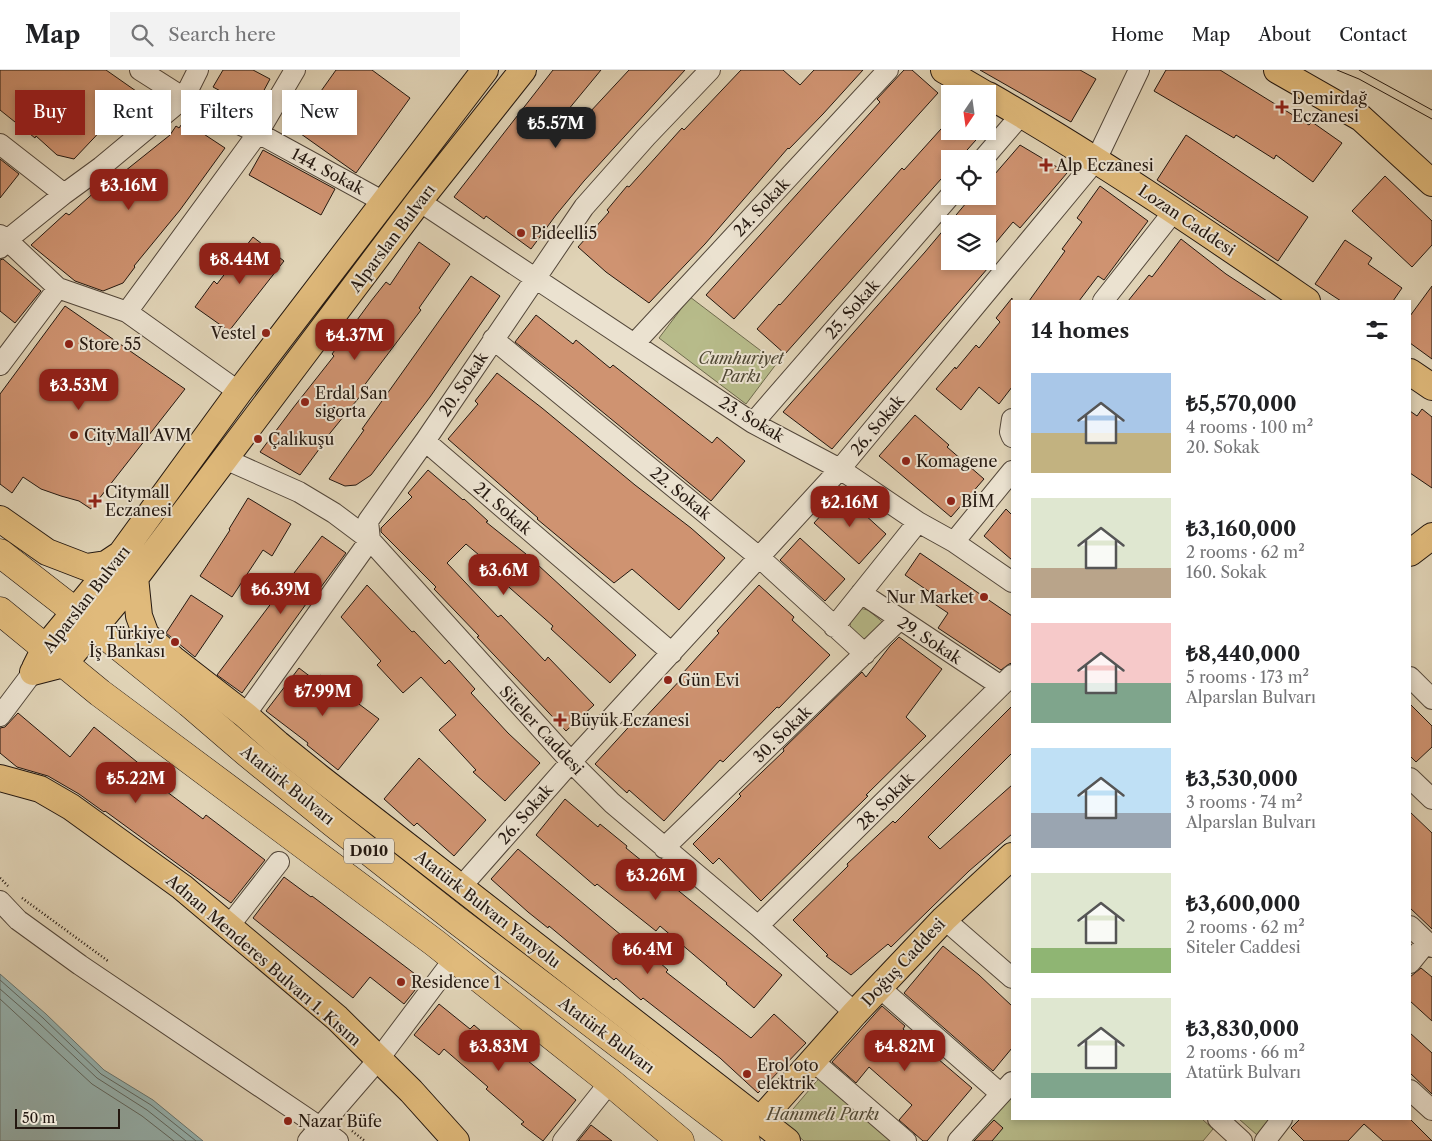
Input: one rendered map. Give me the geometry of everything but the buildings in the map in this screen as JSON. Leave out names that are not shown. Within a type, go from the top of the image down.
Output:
[{"type":"highway","name":"Atatürk Bulvarı","points":[[0,552],[190,703],[246,752],[333,823],[455,919],[753,1130]]},
{"type":"highway","name":"Atatürk Bulvarı","points":[[0,611],[54,656],[435,943],[610,1082],[680,1141]]},
{"type":"main road","name":"Alparslan Bulvarı","points":[[85,619],[122,553],[239,392],[485,70]]},
{"type":"main road","name":"Alparslan Bulvarı","points":[[33,672],[54,656],[85,619],[135,577],[418,201],[523,70]]},
{"type":"main road","name":"Lozan Caddesi","points":[[944,70],[970,85]]},
{"type":"main road","points":[[1277,70],[1361,118],[1432,183]]},
{"type":"main road","name":"Lozan Caddesi","points":[[996,100],[1096,160],[1174,210],[1300,299]]},
{"type":"main road","points":[[384,202],[418,201]]},
{"type":"main road","points":[[1411,373],[1432,387]]},
{"type":"main road","points":[[0,519],[47,552],[86,567],[106,564],[122,553]]},
{"type":"main road","points":[[1411,552],[1432,536]]},
{"type":"main road","name":"Atatürk Bulvarı Yanyolu","points":[[135,577],[140,616],[146,635],[173,659],[454,883],[753,1130],[787,1141]]},
{"type":"main road","name":"Adnan Menderes Bulvarı 1. Kısım","points":[[0,778],[40,789],[71,807],[182,887],[337,1018],[411,1091],[456,1141]]},
{"type":"main road","points":[[333,823],[454,883]]},
{"type":"main road","name":"Doğuş Caddesi","points":[[753,1130],[812,1061],[944,918],[1011,857]]},
{"type":"street","name":"144. Sokak","points":[[140,70],[181,96]]},
{"type":"street","points":[[188,90],[198,70]]},
{"type":"street","points":[[272,109],[295,70]]},
{"type":"street","name":"20. Sokak","points":[[370,540],[368,521],[425,441],[584,207],[646,137],[710,70]]},
{"type":"street","name":"24. Sokak","points":[[634,344],[888,70]]},
{"type":"street","name":"26. Sokak","points":[[454,883],[571,762],[840,469],[1096,160],[1139,70]]},
{"type":"street","points":[[181,100],[101,167],[2,241],[58,288],[127,312],[239,392]]},
{"type":"street","points":[[991,150],[1021,115]]},
{"type":"street","points":[[127,312],[257,135]]},
{"type":"street","name":"144. Sokak","points":[[262,135],[384,202]]},
{"type":"street","points":[[0,144],[64,194]]},
{"type":"street","name":"23. Sokak","points":[[418,201],[753,423],[840,469],[918,522],[954,542],[1011,581]]},
{"type":"street","name":"25. Sokak","points":[[753,423],[942,205]]},
{"type":"street","points":[[1104,300],[1174,210]]},
{"type":"street","points":[[0,365],[58,288]]},
{"type":"street","name":"22. Sokak","points":[[493,339],[760,558],[865,654]]},
{"type":"street","name":"21. Sokak","points":[[425,441],[672,653]]},
{"type":"street","name":"Siteler Caddesi","points":[[225,459],[299,492],[334,513],[370,540],[571,762],[612,803],[758,926],[856,1013]]},
{"type":"street","points":[[954,542],[1011,472]]},
{"type":"street","points":[[834,627],[918,522]]},
{"type":"street","points":[[245,715],[370,540]]},
{"type":"street","name":"29. Sokak","points":[[861,593],[899,620],[1007,681]]},
{"type":"street","name":"30. Sokak","points":[[664,848],[899,620]]},
{"type":"street","points":[[0,716],[33,672]]},
{"type":"street","points":[[1411,678],[1432,700]]},
{"type":"street","name":"28. Sokak","points":[[758,926],[1007,681]]},
{"type":"street","points":[[229,926],[279,862]]},
{"type":"street","points":[[0,901],[18,920],[314,1134],[338,1141]]},
{"type":"street","points":[[944,918],[1011,977]]},
{"type":"street","points":[[1411,927],[1430,945],[1411,961]]},
{"type":"street","points":[[314,1134],[378,1060],[454,959]]},
{"type":"street","points":[[880,988],[1007,1088],[958,1141]]},
{"type":"street","points":[[812,1061],[906,1141]]},
{"type":"street","points":[[563,1141],[610,1082]]},
{"type":"street","points":[[1411,1091],[1432,1110]]},
{"type":"street","points":[[1219,1120],[1242,1141]]},
{"type":"green space","name":"Cumhuriyet Parkı","points":[[690,297],[777,363],[746,404],[659,338]]},
{"type":"green space","points":[[859,608],[868,610],[885,624],[865,643],[850,627],[851,615]]},
{"type":"green space","name":"Hanımeli Parkı","points":[[821,1076],[896,1141],[804,1141],[782,1122]]},
{"type":"green space","points":[[1011,1094],[1011,1120],[1203,1120],[1213,1129],[1203,1141],[969,1141]]},
{"type":"green space","points":[[1240,1120],[1270,1120],[1257,1135]]},
{"type":"water","points":[[0,974],[46,1014],[104,1070],[153,1100],[203,1141],[0,1141]]},
{"type":"tram line","points":[[1337,70],[1359,79],[1432,119]]},
{"type":"tram line","points":[[1359,70],[1432,110]]},
{"type":"place","name":"Demirdağ Eczanesi","points":[[1282,107]]},
{"type":"place","name":"Alp Eczanesi","points":[[1046,165]]},
{"type":"place","name":"Pideelli5","points":[[521,233]]},
{"type":"place","name":"Vestel","points":[[266,333]]},
{"type":"place","name":"Store 55","points":[[69,344]]},
{"type":"place","name":"Erdal San sigorta","points":[[305,402]]},
{"type":"place","name":"CityMall AVM","points":[[74,435]]},
{"type":"place","name":"Çalıkuşu","points":[[258,439]]},
{"type":"place","name":"Komagene","points":[[906,461]]},
{"type":"place","name":"Citymall Eczanesi","points":[[95,501]]},
{"type":"place","name":"BİM","points":[[951,501]]},
{"type":"place","name":"Nur Market","points":[[984,597]]},
{"type":"place","name":"Türkiye İş Bankası","points":[[175,642]]},
{"type":"place","name":"Gün Evi","points":[[668,680]]},
{"type":"place","name":"Büyük Eczanesi","points":[[560,720]]},
{"type":"place","name":"Residence 1","points":[[401,982]]},
{"type":"place","name":"Erol oto elektrik","points":[[747,1074]]},
{"type":"place","name":"Nazar Büfe","points":[[288,1121]]}]
